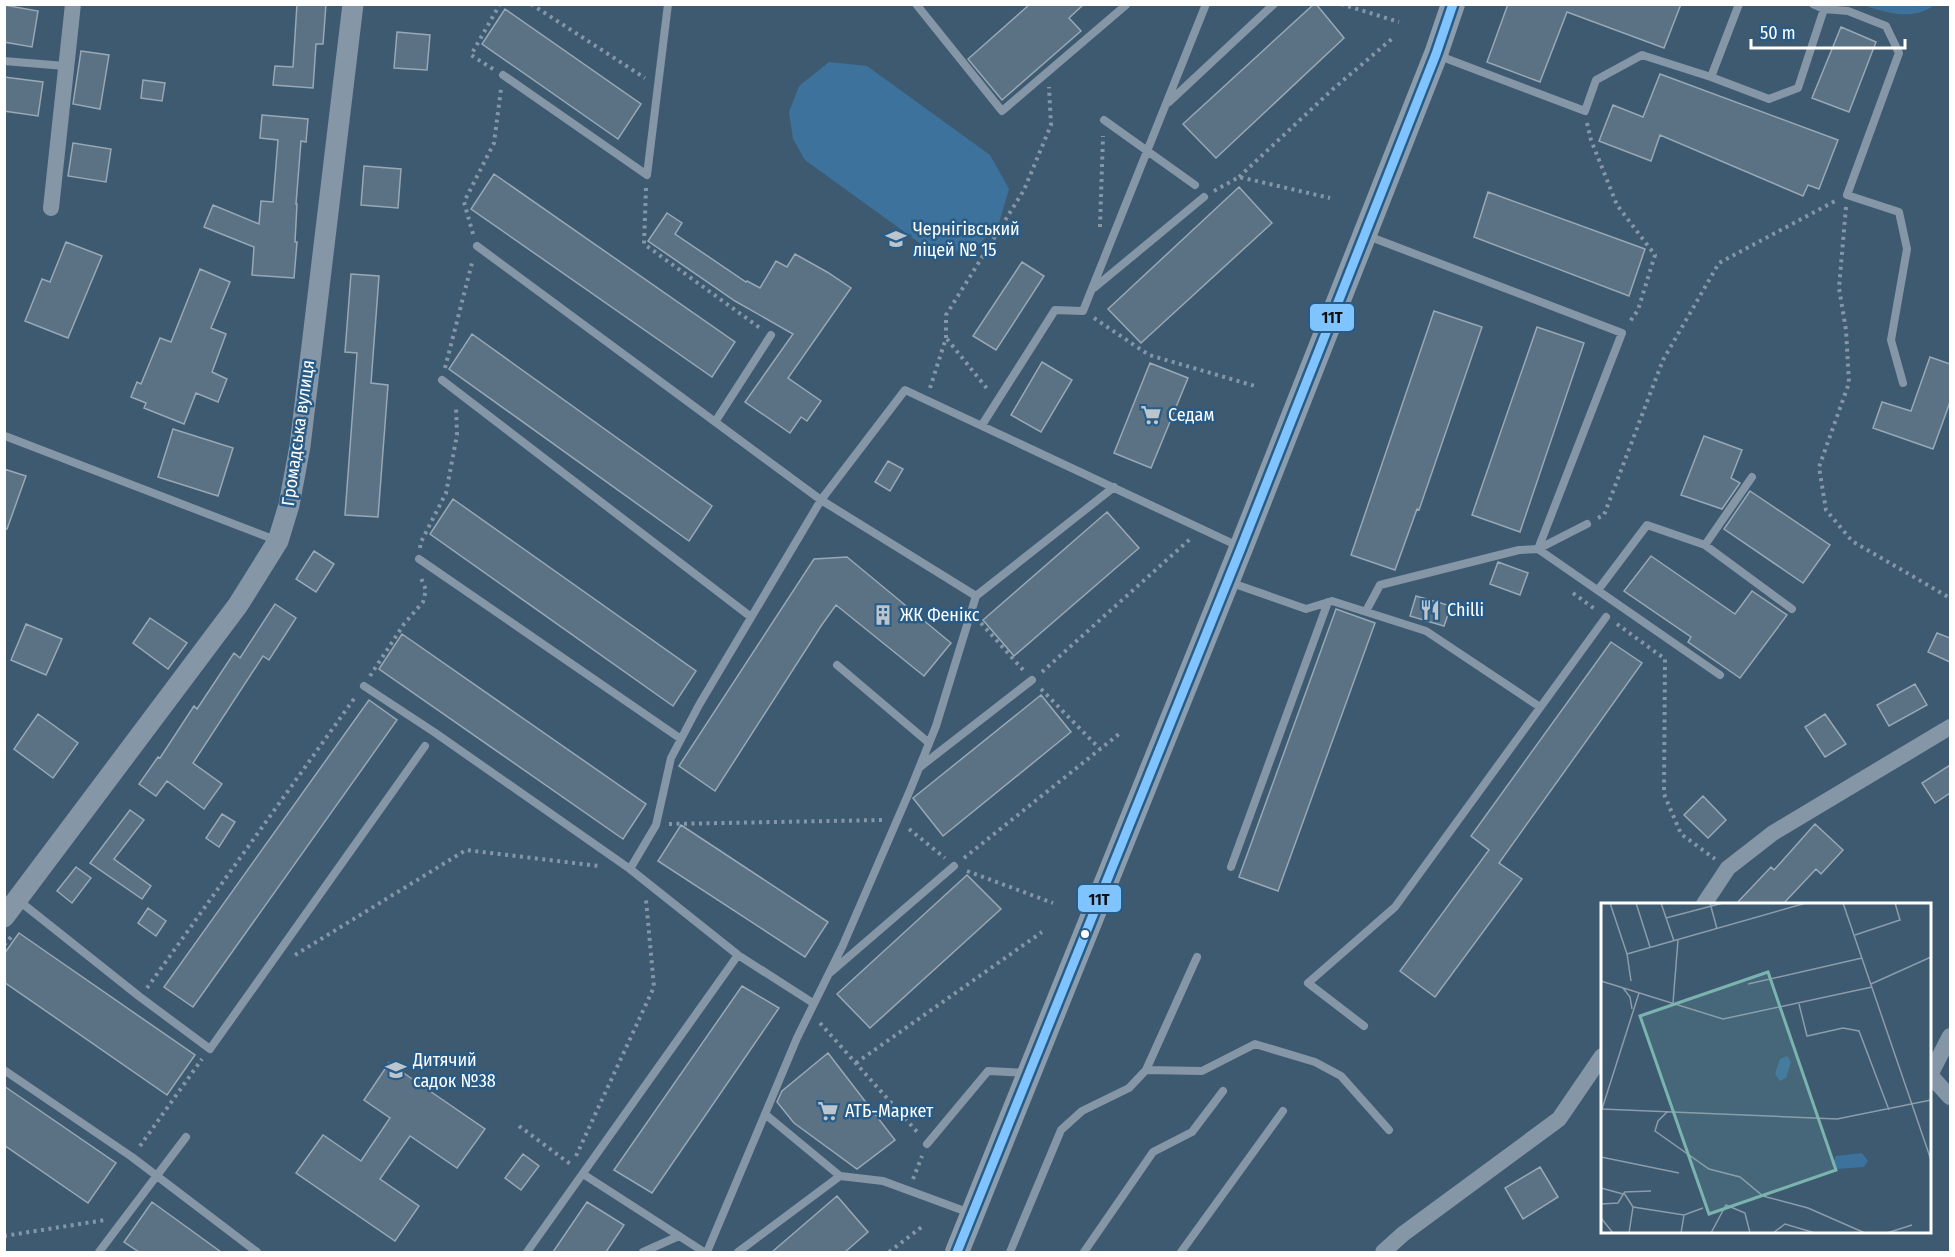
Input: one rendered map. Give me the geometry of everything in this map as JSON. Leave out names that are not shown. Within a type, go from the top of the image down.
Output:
[{"type":"main road","points":[[957,1252],[1228,581],[1454,4]]},
{"type":"street","points":[[51,208],[73,4]]},
{"type":"street","name":"Громадська вулиця","points":[[4,917],[26,906],[238,605],[278,541],[289,505],[300,446],[353,4]]},
{"type":"street","points":[[1705,903],[1728,868],[1773,833],[1950,728]]},
{"type":"street","points":[[1931,1073],[1950,1036]]},
{"type":"street","points":[[1383,1252],[1403,1234],[1559,1119],[1601,1057]]},
{"type":"street","points":[[1931,1076],[1950,1097]]},
{"type":"lane","points":[[503,75],[647,175],[668,4]]},
{"type":"lane","points":[[916,4],[1002,111],[1126,5]]},
{"type":"lane","points":[[982,425],[1055,310],[1083,311],[1206,4]]},
{"type":"lane","points":[[1166,104],[1274,4]]},
{"type":"lane","points":[[1711,77],[1739,4]]},
{"type":"lane","points":[[1813,4],[1824,9],[1848,10],[1886,26],[1899,53],[1846,195],[1899,212],[1907,249],[1891,340],[1903,383]]},
{"type":"lane","points":[[1436,54],[1585,111],[1596,80],[1642,55],[1711,77],[1769,99],[1798,88],[1824,9]]},
{"type":"lane","points":[[4,61],[65,66]]},
{"type":"lane","points":[[1104,120],[1195,184]]},
{"type":"lane","points":[[1091,290],[1203,197]]},
{"type":"lane","points":[[1364,235],[1622,333],[1538,549]]},
{"type":"lane","points":[[477,246],[821,500],[976,596]]},
{"type":"lane","points":[[715,422],[771,335]]},
{"type":"lane","points":[[442,380],[751,617]]},
{"type":"lane","points":[[630,869],[656,825],[671,758],[699,705],[821,500],[905,390],[1241,548]]},
{"type":"lane","points":[[5,436],[278,541]]},
{"type":"lane","points":[[1705,545],[1752,477]]},
{"type":"lane","points":[[584,1174],[706,1252],[812,1007],[829,975],[920,767],[976,596],[1114,487]]},
{"type":"lane","points":[[1366,611],[1380,585],[1519,550],[1538,549],[1587,525]]},
{"type":"lane","points":[[1598,590],[1647,525],[1705,545],[1792,609]]},
{"type":"lane","points":[[1538,549],[1720,675]]},
{"type":"lane","points":[[419,559],[681,739]]},
{"type":"lane","points":[[1228,581],[1306,609],[1332,601],[1426,631],[1540,707]]},
{"type":"lane","points":[[1231,867],[1328,602]]},
{"type":"lane","points":[[1364,1026],[1308,983],[1395,907],[1606,617]]},
{"type":"lane","points":[[837,665],[929,743]]},
{"type":"lane","points":[[920,767],[1032,680]]},
{"type":"lane","points":[[364,686],[630,869],[738,955],[812,1007]]},
{"type":"lane","points":[[26,906],[140,997],[210,1049],[425,746]]},
{"type":"lane","points":[[829,975],[954,866]]},
{"type":"lane","points":[[527,1252],[738,955]]},
{"type":"lane","points":[[1010,1252],[1061,1130],[1082,1111],[1129,1088],[1146,1070],[1197,957]]},
{"type":"lane","points":[[1146,1070],[1202,1071],[1255,1044],[1315,1062],[1341,1076],[1389,1130]]},
{"type":"lane","points":[[4,1070],[132,1157],[257,1252]]},
{"type":"lane","points":[[927,1144],[988,1071],[1028,1074]]},
{"type":"lane","points":[[1084,1252],[1154,1152],[1192,1132],[1223,1091]]},
{"type":"lane","points":[[1181,1252],[1283,1111]]},
{"type":"lane","points":[[765,1114],[840,1176],[883,1180],[972,1214]]},
{"type":"lane","points":[[99,1252],[186,1137]]},
{"type":"lane","points":[[738,1252],[840,1176]]},
{"type":"lane","points":[[643,1252],[679,1236]]},
{"type":"path","points":[[442,380],[477,246],[464,202],[494,143],[503,75],[471,55],[500,4]]},
{"type":"path","points":[[531,4],[658,87]]},
{"type":"path","points":[[1341,4],[1399,22]]},
{"type":"path","points":[[1203,197],[1239,177],[1394,37]]},
{"type":"path","points":[[926,399],[946,338],[946,315],[1024,190],[1051,125],[1048,71]]},
{"type":"path","points":[[1585,111],[1591,140],[1617,205],[1655,255],[1638,310],[1622,333]]},
{"type":"path","points":[[1100,237],[1104,120]]},
{"type":"path","points":[[647,175],[644,244],[771,335]]},
{"type":"path","points":[[1239,177],[1330,198]]},
{"type":"path","points":[[1587,525],[1604,515],[1663,360],[1719,263],[1846,195]]},
{"type":"path","points":[[1846,195],[1839,288],[1846,330],[1849,383],[1819,467],[1826,510],[1852,541],[1950,598]]},
{"type":"path","points":[[1083,311],[1149,355],[1255,386]]},
{"type":"path","points":[[946,338],[997,401]]},
{"type":"path","points":[[140,997],[364,686],[404,624],[423,602],[426,590],[417,568],[422,542],[446,493],[457,435],[455,391]]},
{"type":"path","points":[[1032,680],[1197,533]]},
{"type":"path","points":[[1570,590],[1665,659],[1664,794],[1681,834],[1728,868]]},
{"type":"path","points":[[972,613],[1032,680],[1100,749]]},
{"type":"path","points":[[954,866],[1119,734]]},
{"type":"path","points":[[656,825],[898,820],[954,866],[1053,903]]},
{"type":"path","points":[[292,957],[466,850],[630,869]]},
{"type":"path","points":[[572,1165],[654,987],[644,881]]},
{"type":"path","points":[[4,945],[26,906]]},
{"type":"path","points":[[855,1064],[1042,933]]},
{"type":"path","points":[[812,1007],[855,1064],[927,1144],[908,1191]]},
{"type":"path","points":[[132,1157],[210,1049]]},
{"type":"path","points":[[519,1126],[584,1174]]},
{"type":"path","points":[[4,1236],[126,1217]]},
{"type":"path","points":[[889,1252],[923,1226]]},
{"type":"shaded area","points":[[1862,5],[1934,5],[1917,13],[1899,14]]},
{"type":"shaded area","points":[[829,62],[867,66],[990,155],[1009,189],[998,226],[978,245],[951,252],[928,249],[805,160],[793,139],[789,112],[799,86]]},
{"type":"building","points":[[297,4],[326,4],[323,44],[316,44],[313,88],[273,85],[275,66],[293,67]]},
{"type":"building","points":[[1030,4],[1084,4],[1069,18],[1081,31],[1002,100],[968,59]]},
{"type":"building","points":[[1314,4],[1344,38],[1216,158],[1183,124]]},
{"type":"building","points":[[1508,4],[1681,4],[1664,48],[1567,12],[1540,82],[1487,62]]},
{"type":"building","points":[[4,5],[38,11],[32,47],[4,42]]},
{"type":"building","points":[[505,9],[641,104],[618,139],[482,44]]},
{"type":"building","points":[[1841,27],[1876,42],[1849,112],[1812,98]]},
{"type":"building","points":[[397,32],[430,35],[427,70],[394,68]]},
{"type":"building","points":[[81,51],[109,55],[100,109],[73,104]]},
{"type":"building","points":[[1660,74],[1838,140],[1819,189],[1808,185],[1803,196],[1660,135],[1651,161],[1599,141],[1613,105],[1643,117]]},
{"type":"building","points":[[4,77],[43,82],[38,116],[4,111]]},
{"type":"building","points":[[143,80],[165,83],[162,101],[141,98]]},
{"type":"building","points":[[262,115],[308,119],[306,142],[301,141],[294,278],[252,275],[254,247],[204,227],[213,205],[259,224],[261,201],[273,202],[278,140],[260,138]]},
{"type":"building","points":[[73,143],[111,149],[106,182],[68,176]]},
{"type":"building","points":[[364,166],[401,169],[398,208],[361,205]]},
{"type":"building","points":[[494,174],[735,342],[712,377],[471,209]]},
{"type":"building","points":[[1239,187],[1272,223],[1141,343],[1108,309]]},
{"type":"building","points":[[1488,192],[1645,249],[1629,296],[1474,237]]},
{"type":"building","points":[[667,213],[682,223],[675,234],[746,282],[760,288],[776,261],[787,267],[795,254],[851,288],[788,378],[821,401],[807,421],[801,417],[790,433],[745,402],[793,334],[735,301],[648,241]]},
{"type":"building","points":[[66,242],[102,256],[68,338],[25,321],[42,279],[50,282]]},
{"type":"building","points":[[1022,262],[1044,276],[996,350],[973,336]]},
{"type":"building","points":[[200,269],[230,282],[211,328],[226,334],[212,372],[227,379],[218,402],[196,393],[184,424],[144,408],[146,403],[131,397],[137,382],[141,384],[160,338],[171,342]]},
{"type":"building","points":[[351,274],[379,276],[371,383],[388,385],[378,517],[345,515],[357,353],[345,352]]},
{"type":"building","points":[[1434,311],[1482,327],[1419,510],[1417,509],[1395,570],[1351,555]]},
{"type":"building","points":[[1537,327],[1584,343],[1520,532],[1472,515]]},
{"type":"building","points":[[472,334],[712,506],[689,541],[449,369]]},
{"type":"building","points":[[1930,357],[1950,364],[1950,402],[1933,449],[1873,428],[1882,402],[1911,411]]},
{"type":"building","points":[[1042,362],[1072,380],[1041,432],[1011,415]]},
{"type":"building","name":"Седам","points":[[1150,363],[1188,378],[1151,468],[1114,453]]},
{"type":"building","points":[[173,429],[233,448],[218,496],[158,477]]},
{"type":"building","points":[[1704,436],[1742,450],[1731,478],[1740,483],[1722,509],[1681,495]]},
{"type":"building","points":[[888,461],[903,469],[890,491],[875,482]]},
{"type":"building","points":[[4,469],[26,476],[7,529],[4,529]]},
{"type":"building","points":[[1750,491],[1830,545],[1803,583],[1724,529]]},
{"type":"building","points":[[453,499],[696,671],[673,706],[430,534]]},
{"type":"building","points":[[1107,512],[1139,548],[1014,656],[983,620]]},
{"type":"building","points":[[314,551],[334,564],[316,592],[296,579]]},
{"type":"building","points":[[1651,556],[1735,614],[1752,591],[1787,615],[1740,678],[1688,642],[1691,637],[1624,591]]},
{"type":"building","points":[[847,557],[951,643],[924,676],[836,605],[715,791],[679,766],[814,559]]},
{"type":"building","points":[[1498,562],[1528,573],[1520,595],[1490,584]]},
{"type":"building","points":[[1416,596],[1451,606],[1444,626],[1410,616]]},
{"type":"building","points":[[275,604],[296,618],[269,660],[263,656],[193,763],[222,784],[204,809],[167,781],[156,796],[139,784],[158,757],[160,758],[194,706],[197,709],[234,653],[240,658]]},
{"type":"building","points":[[1336,609],[1375,623],[1278,891],[1239,877]]},
{"type":"building","points":[[150,618],[187,643],[168,669],[133,643]]},
{"type":"building","points":[[26,624],[62,639],[46,675],[11,660]]},
{"type":"building","points":[[1937,633],[1950,638],[1950,662],[1928,652]]},
{"type":"building","points":[[402,634],[646,804],[623,839],[379,669]]},
{"type":"building","points":[[1611,642],[1642,663],[1499,863],[1522,879],[1435,997],[1400,971],[1489,850],[1471,836]]},
{"type":"building","points":[[1915,684],[1927,705],[1889,726],[1877,705]]},
{"type":"building","points":[[1041,695],[1071,732],[943,836],[913,798]]},
{"type":"building","points":[[369,700],[397,720],[193,1007],[164,987]]},
{"type":"building","points":[[38,714],[78,743],[53,778],[14,749]]},
{"type":"building","points":[[1825,714],[1846,744],[1825,757],[1805,727]]},
{"type":"building","points":[[1950,765],[1950,793],[1935,803],[1922,783]]},
{"type":"building","points":[[1703,796],[1726,820],[1708,838],[1684,815]]},
{"type":"building","points":[[130,810],[144,820],[114,859],[151,886],[142,899],[90,863]]},
{"type":"building","points":[[222,814],[235,822],[219,847],[206,838]]},
{"type":"building","points":[[1815,824],[1843,850],[1821,874],[1816,869],[1784,903],[1737,903],[1771,867],[1774,870]]},
{"type":"building","points":[[681,825],[828,922],[805,957],[658,861]]},
{"type":"building","points":[[76,867],[91,878],[72,903],[57,891]]},
{"type":"building","points":[[967,875],[1001,909],[870,1028],[837,994]]},
{"type":"building","points":[[148,908],[166,921],[156,936],[138,923]]},
{"type":"building","points":[[19,933],[195,1055],[167,1095],[4,982],[4,954]]},
{"type":"building","points":[[742,986],[779,1008],[652,1193],[614,1170]]},
{"type":"building","name":"АТБ-Маркет","points":[[828,1053],[895,1140],[857,1169],[794,1123],[777,1102],[782,1091]]},
{"type":"building","points":[[389,1063],[485,1129],[457,1168],[410,1136],[380,1179],[419,1206],[395,1241],[296,1173],[323,1135],[361,1161],[390,1118],[364,1100]]},
{"type":"building","points":[[4,1086],[116,1163],[88,1203],[4,1145]]},
{"type":"building","points":[[523,1154],[539,1166],[521,1190],[505,1178]]},
{"type":"building","points":[[1540,1167],[1558,1197],[1523,1219],[1505,1188]]},
{"type":"building","points":[[837,1196],[868,1232],[845,1252],[772,1252]]},
{"type":"building","points":[[152,1202],[221,1252],[139,1252],[124,1242]]},
{"type":"building","points":[[587,1202],[624,1225],[606,1252],[553,1252]]},
{"type":"transit line","name":"11Т","points":[[957,1252],[1241,548],[1436,54],[1453,4]]},
{"type":"place","name":"Чернігівський ліцей № 15","points":[[896,239]]},
{"type":"place","name":"Седам","points":[[1151,415]]},
{"type":"place","name":"Chilli","points":[[1430,610]]},
{"type":"place","name":"ЖК Фенікс","points":[[883,615]]},
{"type":"place","name":"Дитячий садок №38","points":[[396,1070]]},
{"type":"place","name":"АТБ-Маркет","points":[[828,1111]]}]
